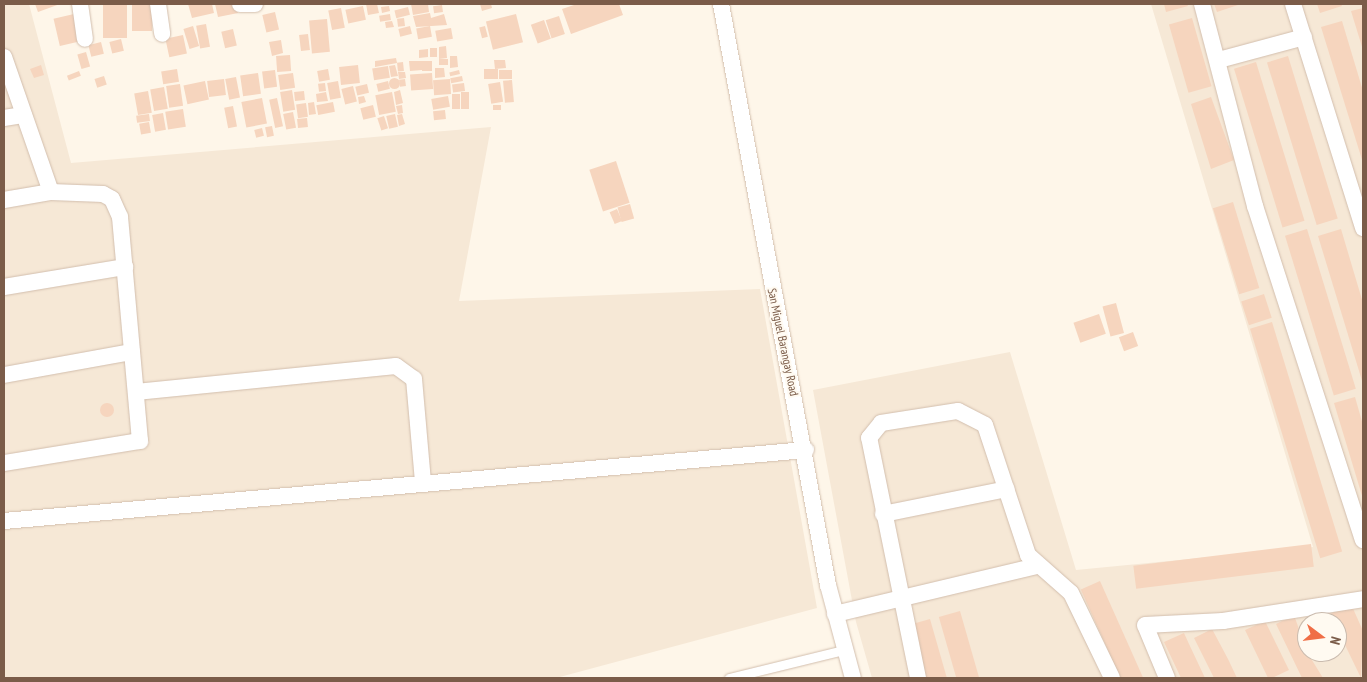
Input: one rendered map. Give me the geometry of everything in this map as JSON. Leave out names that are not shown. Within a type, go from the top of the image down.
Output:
[{"type":"street","points":[[80,4],[85,39]]},
{"type":"street","points":[[158,4],[162,34]]},
{"type":"street","points":[[240,4],[255,4]]},
{"type":"street","name":"San Miguel Barangay Road","points":[[721,4],[806,450],[835,614],[853,678]]},
{"type":"street","points":[[1202,4],[1219,60],[1255,206],[1363,540]]},
{"type":"street","points":[[1293,4],[1358,183],[1363,228]]},
{"type":"street","points":[[1219,60],[1304,37]]},
{"type":"street","points":[[4,57],[51,192]]},
{"type":"street","points":[[4,118],[24,115]]},
{"type":"street","points":[[4,200],[51,192],[97,193],[112,199],[120,217],[140,441],[4,464]]},
{"type":"street","points":[[4,288],[125,267]]},
{"type":"street","points":[[4,374],[132,352]]},
{"type":"street","points":[[136,392],[396,366],[414,379],[423,482]]},
{"type":"street","points":[[918,678],[900,600],[869,438],[881,423],[958,411],[969,414],[985,425],[1036,566],[1060,580],[1071,593],[1112,678]]},
{"type":"street","points":[[4,521],[423,482],[806,450]]},
{"type":"street","points":[[883,514],[1007,489]]},
{"type":"street","points":[[835,614],[1036,566]]},
{"type":"street","points":[[1167,678],[1145,625],[1223,620],[1363,599]]},
{"type":"lane","points":[[729,678],[844,650]]},
{"type":"shaded area","points":[[4,4],[29,4],[71,163],[491,127],[459,301],[760,289],[817,608],[556,678],[4,678]]},
{"type":"shaded area","points":[[1151,4],[1363,4],[1363,678],[872,678],[856,622],[813,390],[1010,352],[1076,570],[1313,547]]},
{"type":"building","points":[[35,4],[60,4],[38,12]]},
{"type":"building","points":[[103,4],[127,4],[127,38],[103,38]]},
{"type":"building","points":[[132,4],[152,4],[152,31],[132,31]]},
{"type":"building","points":[[188,4],[212,4],[214,13],[192,18]]},
{"type":"building","points":[[215,4],[236,4],[238,13],[218,17]]},
{"type":"building","points":[[366,4],[377,4],[379,13],[368,15]]},
{"type":"building","points":[[411,4],[428,4],[429,12],[413,15]]},
{"type":"building","points":[[480,4],[491,4],[492,8],[482,11]]},
{"type":"building","points":[[577,4],[619,4],[623,15],[571,34],[562,9]]},
{"type":"building","points":[[1164,4],[1187,4],[1188,6],[1166,12]]},
{"type":"building","points":[[1214,4],[1241,4],[1217,12]]},
{"type":"building","points":[[1317,4],[1341,4],[1342,6],[1320,13]]},
{"type":"building","points":[[442,5],[443,12],[434,13],[433,6]]},
{"type":"building","points":[[363,6],[366,20],[348,23],[345,10]]},
{"type":"building","points":[[389,6],[390,11],[382,13],[381,7]]},
{"type":"building","points":[[408,7],[410,15],[396,18],[394,10]]},
{"type":"building","points":[[341,8],[345,28],[332,30],[328,10]]},
{"type":"building","points":[[1363,8],[1363,50],[1351,11]]},
{"type":"building","points":[[275,12],[279,30],[266,32],[262,15]]},
{"type":"building","points":[[430,13],[431,18],[444,14],[447,25],[416,27],[413,16]]},
{"type":"building","points":[[74,14],[80,41],[60,46],[54,19]]},
{"type":"building","points":[[390,14],[391,20],[380,22],[379,16]]},
{"type":"building","points":[[516,14],[523,42],[493,50],[486,21]]},
{"type":"building","points":[[559,16],[565,34],[552,38],[546,20]]},
{"type":"building","points":[[404,18],[405,26],[398,27],[397,19]]},
{"type":"building","points":[[1192,18],[1212,86],[1188,93],[1169,25]]},
{"type":"building","points":[[327,19],[330,52],[312,53],[309,21]]},
{"type":"building","points":[[544,20],[551,39],[538,44],[531,25]]},
{"type":"building","points":[[392,21],[394,27],[386,28],[385,22]]},
{"type":"building","points":[[1342,21],[1363,91],[1363,163],[1321,27]]},
{"type":"building","points":[[206,24],[210,47],[200,48],[196,26]]},
{"type":"building","points":[[193,26],[199,46],[190,49],[183,29]]},
{"type":"building","points":[[410,26],[412,34],[400,37],[398,29]]},
{"type":"building","points":[[430,26],[432,37],[418,39],[416,28]]},
{"type":"building","points":[[485,26],[488,37],[482,38],[479,28]]},
{"type":"building","points":[[451,28],[453,39],[437,42],[435,31]]},
{"type":"building","points":[[233,29],[237,46],[225,48],[221,32]]},
{"type":"building","points":[[308,34],[310,50],[301,51],[299,35]]},
{"type":"building","points":[[183,35],[187,54],[169,57],[165,39]]},
{"type":"building","points":[[121,39],[124,51],[112,54],[109,42]]},
{"type":"building","points":[[281,40],[283,53],[272,56],[269,42]]},
{"type":"building","points":[[101,42],[104,54],[91,57],[88,45]]},
{"type":"building","points":[[446,46],[447,58],[439,59],[439,47]]},
{"type":"building","points":[[430,48],[437,48],[437,57],[430,57]]},
{"type":"building","points":[[428,49],[428,57],[419,58],[419,50]]},
{"type":"building","points":[[86,52],[90,66],[81,69],[77,54]]},
{"type":"building","points":[[290,55],[291,71],[277,72],[276,56]]},
{"type":"building","points":[[450,56],[457,56],[458,67],[450,68]]},
{"type":"building","points":[[1288,56],[1338,219],[1317,225],[1267,62]]},
{"type":"building","points":[[396,58],[397,63],[375,67],[375,61]]},
{"type":"building","points":[[439,59],[448,59],[448,65],[439,65]]},
{"type":"building","points":[[494,60],[505,60],[506,68],[495,69]]},
{"type":"building","points":[[409,61],[422,61],[422,70],[410,71]]},
{"type":"building","points":[[422,61],[432,61],[432,71],[422,71]]},
{"type":"building","points":[[403,62],[404,71],[398,72],[397,63]]},
{"type":"building","points":[[1256,62],[1305,221],[1283,227],[1234,69]]},
{"type":"building","points":[[41,65],[44,75],[34,78],[30,69]]},
{"type":"building","points":[[358,65],[360,83],[341,85],[339,67]]},
{"type":"building","points":[[395,65],[398,76],[391,77],[389,66]]},
{"type":"building","points":[[388,66],[390,78],[374,80],[372,69]]},
{"type":"building","points":[[435,68],[444,68],[445,77],[435,78]]},
{"type":"building","points":[[177,69],[179,82],[163,84],[161,72]]},
{"type":"building","points":[[328,69],[330,80],[319,82],[317,71]]},
{"type":"building","points":[[484,69],[498,69],[498,79],[484,79]]},
{"type":"building","points":[[275,70],[277,87],[264,88],[262,72]]},
{"type":"building","points":[[459,70],[460,74],[450,76],[449,72]]},
{"type":"building","points":[[499,70],[512,70],[512,79],[499,79]]},
{"type":"building","points":[[79,71],[81,76],[69,81],[67,76]]},
{"type":"building","points":[[398,72],[405,72],[406,78],[399,79]]},
{"type":"building","points":[[258,73],[261,94],[243,96],[240,76]]},
{"type":"building","points":[[293,73],[295,88],[280,90],[278,75]]},
{"type":"building","points":[[432,73],[433,89],[411,90],[410,75]]},
{"type":"building","points":[[104,76],[107,85],[97,88],[94,79]]},
{"type":"building","points":[[462,76],[463,81],[451,83],[450,78]]},
{"type":"building","points":[[236,77],[240,98],[229,100],[225,79]]},
{"type":"building","points":[[392,78],[396,78],[399,83],[398,87],[392,88],[389,85],[389,81]]},
{"type":"building","points":[[224,79],[226,95],[209,97],[207,81]]},
{"type":"building","points":[[405,79],[406,86],[400,87],[399,80]]},
{"type":"building","points":[[450,79],[451,94],[434,95],[433,80]]},
{"type":"building","points":[[512,80],[514,102],[505,103],[503,81]]},
{"type":"building","points":[[205,81],[209,100],[187,104],[183,86]]},
{"type":"building","points":[[338,81],[341,98],[330,100],[327,83]]},
{"type":"building","points":[[388,81],[390,89],[378,92],[376,84]]},
{"type":"building","points":[[500,82],[503,102],[491,104],[488,84]]},
{"type":"building","points":[[325,83],[326,91],[319,92],[318,84]]},
{"type":"building","points":[[464,83],[465,91],[453,92],[452,84]]},
{"type":"building","points":[[180,84],[183,106],[169,108],[166,86]]},
{"type":"building","points":[[367,84],[369,93],[357,95],[355,87]]},
{"type":"building","points":[[353,86],[357,102],[345,104],[341,89]]},
{"type":"building","points":[[164,87],[168,109],[154,111],[150,89]]},
{"type":"building","points":[[292,90],[295,110],[283,112],[280,92]]},
{"type":"building","points":[[400,90],[403,103],[396,105],[394,92]]},
{"type":"building","points":[[148,91],[152,113],[138,115],[134,93]]},
{"type":"building","points":[[304,91],[305,100],[295,101],[294,92]]},
{"type":"building","points":[[326,92],[328,101],[317,102],[316,94]]},
{"type":"building","points":[[392,92],[396,112],[379,115],[375,95]]},
{"type":"building","points":[[461,92],[469,92],[469,109],[461,109]]},
{"type":"building","points":[[452,94],[460,94],[460,109],[452,109]]},
{"type":"building","points":[[364,96],[366,102],[359,104],[358,97]]},
{"type":"building","points":[[448,96],[450,107],[433,110],[431,99]]},
{"type":"building","points":[[1211,97],[1234,160],[1211,169],[1191,104]]},
{"type":"building","points":[[262,98],[267,124],[246,128],[241,102]]},
{"type":"building","points":[[277,98],[283,126],[275,128],[269,100]]},
{"type":"building","points":[[314,102],[316,114],[309,115],[308,103]]},
{"type":"building","points":[[333,102],[335,112],[318,115],[316,105]]},
{"type":"building","points":[[306,103],[308,117],[298,118],[296,104]]},
{"type":"building","points":[[373,105],[376,117],[363,120],[360,108]]},
{"type":"building","points":[[402,105],[403,113],[398,114],[396,106]]},
{"type":"building","points":[[493,105],[501,105],[501,110],[493,110]]},
{"type":"building","points":[[233,106],[237,127],[228,128],[224,108]]},
{"type":"building","points":[[183,109],[186,127],[168,130],[165,112]]},
{"type":"building","points":[[445,110],[446,119],[434,120],[433,111]]},
{"type":"building","points":[[293,112],[296,128],[286,130],[283,114]]},
{"type":"building","points":[[163,113],[166,130],[155,132],[152,115]]},
{"type":"building","points":[[149,114],[150,121],[137,123],[136,116]]},
{"type":"building","points":[[395,114],[398,127],[389,129],[386,116]]},
{"type":"building","points":[[402,114],[405,124],[399,126],[397,115]]},
{"type":"building","points":[[384,116],[388,128],[381,131],[377,118]]},
{"type":"building","points":[[307,118],[308,127],[298,128],[297,119]]},
{"type":"building","points":[[149,122],[151,133],[141,135],[139,124]]},
{"type":"building","points":[[272,126],[274,136],[267,137],[265,127]]},
{"type":"building","points":[[262,128],[264,136],[256,138],[254,130]]},
{"type":"building","points":[[616,161],[630,203],[603,211],[589,170]]},
{"type":"building","points":[[1233,202],[1259,288],[1239,294],[1213,208]]},
{"type":"building","points":[[630,204],[634,218],[622,222],[618,208]]},
{"type":"building","points":[[617,209],[622,221],[615,224],[610,212]]},
{"type":"building","points":[[1307,229],[1356,389],[1334,395],[1285,236]]},
{"type":"building","points":[[1341,229],[1363,303],[1363,384],[1318,236]]},
{"type":"building","points":[[1264,294],[1272,318],[1249,325],[1241,301]]},
{"type":"building","points":[[1116,303],[1124,333],[1111,337],[1102,307]]},
{"type":"building","points":[[1099,314],[1106,334],[1080,343],[1073,323]]},
{"type":"building","points":[[1272,322],[1342,552],[1320,558],[1250,329]]},
{"type":"building","points":[[1133,332],[1138,346],[1124,351],[1119,337]]},
{"type":"building","points":[[1355,397],[1363,425],[1363,499],[1334,403]]},
{"type":"building","points":[[107,403],[112,405],[114,410],[112,415],[107,417],[102,415],[100,410],[102,405]]},
{"type":"building","points":[[1311,544],[1314,567],[1136,589],[1133,566]]},
{"type":"building","points":[[1100,581],[1143,678],[1120,678],[1081,590]]},
{"type":"building","points":[[1351,604],[1363,631],[1361,678],[1347,649],[1347,612],[1334,612]]},
{"type":"building","points":[[960,611],[979,678],[956,678],[939,617]]},
{"type":"building","points":[[1294,615],[1297,624],[1297,662],[1313,662],[1323,678],[1302,678],[1276,624]]},
{"type":"building","points":[[930,619],[947,678],[925,678],[910,625]]},
{"type":"building","points":[[1265,621],[1289,670],[1272,678],[1268,678],[1245,630]]},
{"type":"building","points":[[1212,629],[1237,678],[1214,678],[1194,638]]},
{"type":"building","points":[[1184,633],[1205,678],[1181,678],[1164,642]]}]
